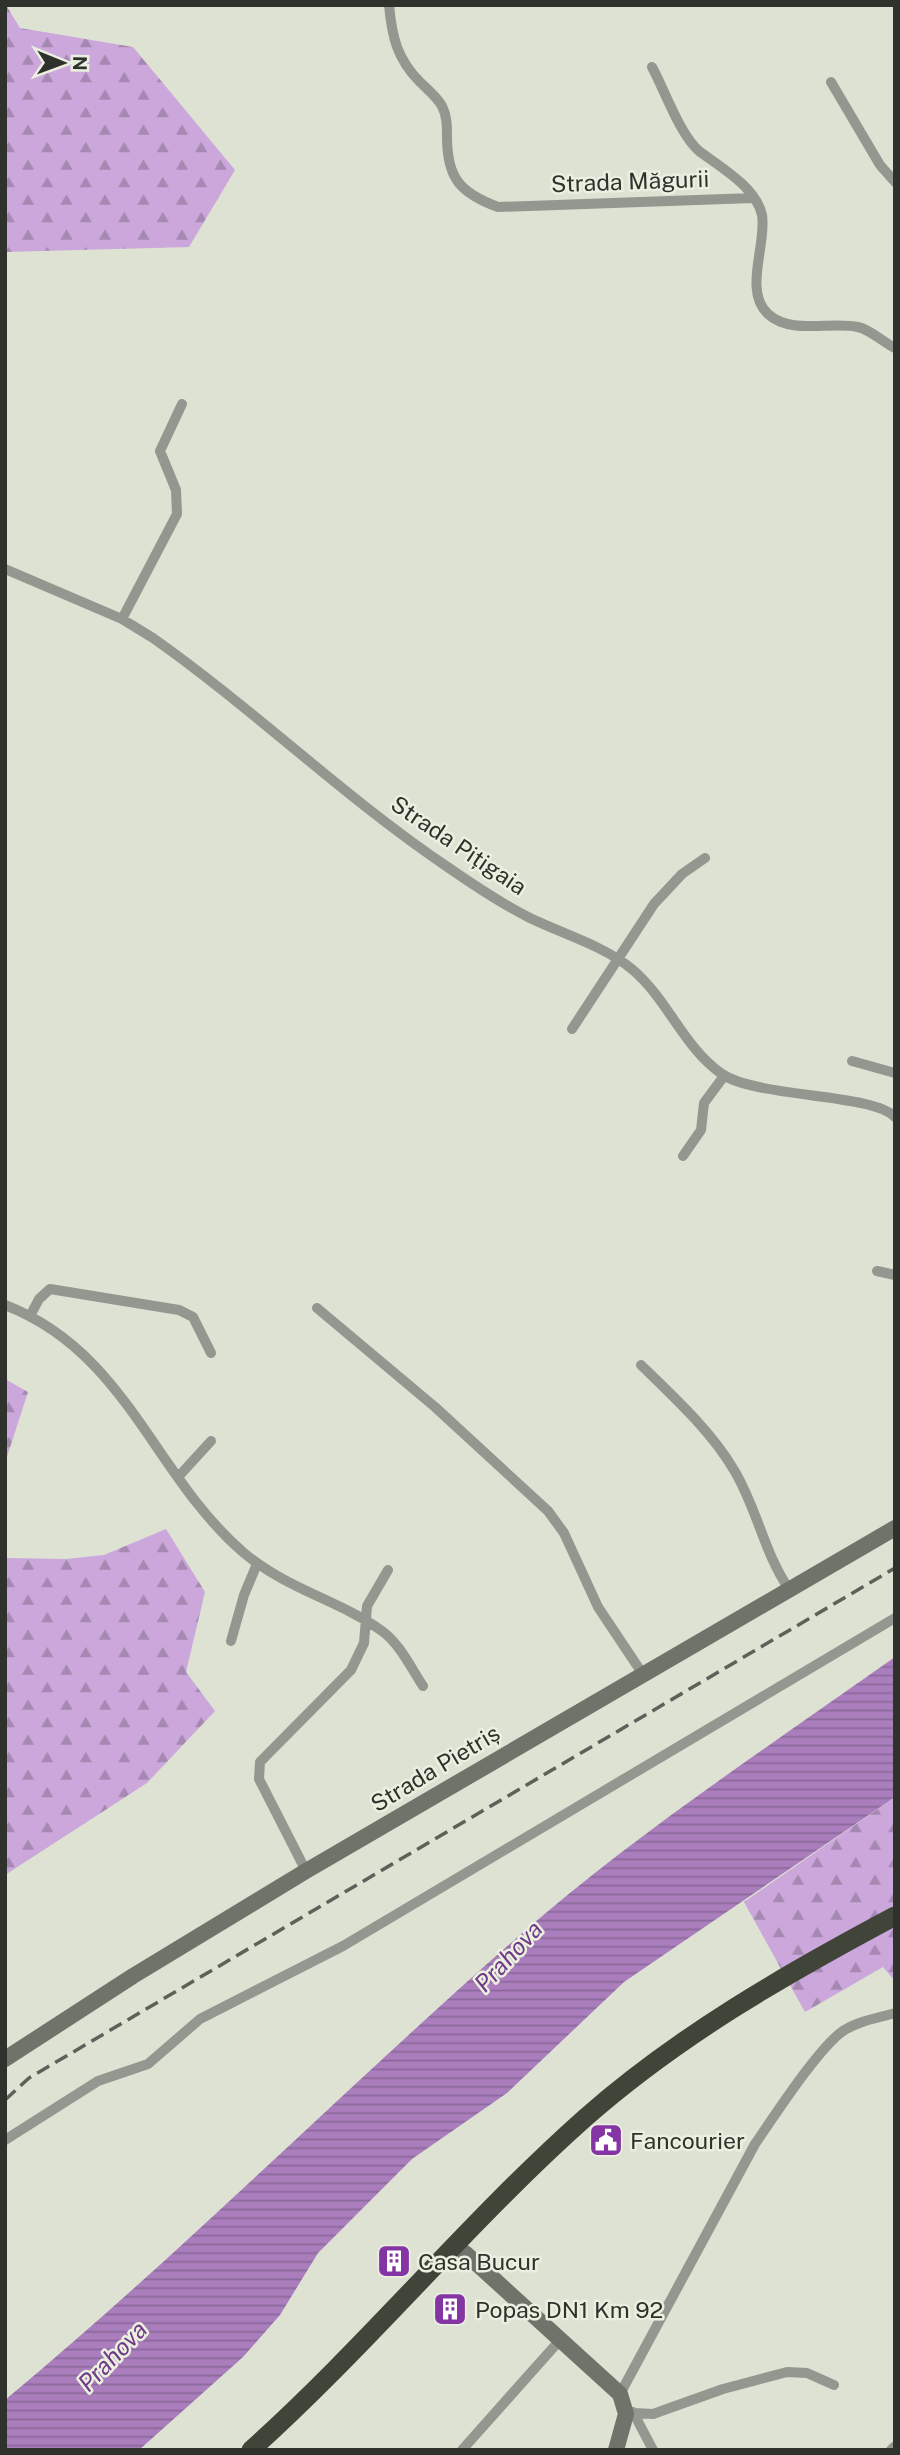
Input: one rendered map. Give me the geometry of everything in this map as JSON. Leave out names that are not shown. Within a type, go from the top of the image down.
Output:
[{"type":"highway","points":[[251,2450],[327,2378],[587,2117],[722,2015],[794,1971],[895,1916]]},
{"type":"highway","points":[[270,2450],[566,2151],[634,2094],[728,2025],[780,1992],[895,1931]]},
{"type":"main road","name":"Strada Pietriș","points":[[5,2059],[122,1983],[306,1871],[895,1528]]},
{"type":"main road","points":[[465,2253],[626,2404],[625,2426],[616,2450]]},
{"type":"street","name":"Strada Măgurii","points":[[389,5],[398,54],[441,103],[446,117],[448,167],[461,187],[475,199],[498,207],[753,198]]},
{"type":"street","points":[[652,66],[697,149],[722,165],[753,198],[762,215],[759,298],[768,314],[794,324],[858,327],[895,348]]},
{"type":"street","points":[[831,82],[880,165],[895,182]]},
{"type":"street","points":[[122,619],[177,514],[176,490],[160,451],[182,404]]},
{"type":"street","name":"Strada Pițigaia","points":[[5,569],[122,619],[174,653],[447,867],[527,916],[619,961],[650,987],[700,1054],[724,1076],[748,1084],[868,1105],[894,1114]]},
{"type":"street","points":[[572,1029],[654,904],[682,874],[705,858]]},
{"type":"street","points":[[852,1061],[895,1073]]},
{"type":"street","points":[[683,1156],[701,1130],[704,1103],[724,1076]]},
{"type":"street","points":[[877,1270],[895,1275]]},
{"type":"street","points":[[30,1316],[39,1298],[50,1289],[179,1310],[193,1317],[211,1353]]},
{"type":"street","points":[[5,1305],[30,1316],[72,1343],[94,1362],[136,1412],[179,1476],[231,1541],[257,1564],[308,1595],[366,1622],[395,1644],[423,1686]]},
{"type":"street","points":[[317,1308],[435,1407],[548,1511],[564,1533],[598,1606],[642,1673]]},
{"type":"street","points":[[641,1365],[709,1436],[734,1471],[750,1500],[774,1563],[789,1589]]},
{"type":"street","points":[[179,1476],[211,1441]]},
{"type":"street","points":[[231,1641],[244,1595],[257,1564]]},
{"type":"street","points":[[306,1871],[259,1779],[260,1762],[346,1676],[364,1643],[367,1606],[388,1570]]},
{"type":"street","points":[[5,2140],[98,2081],[148,2064],[200,2019],[355,1940],[895,1618]]},
{"type":"street","points":[[626,2404],[755,2144],[778,2110],[835,2037],[852,2025],[895,2013]]},
{"type":"street","points":[[462,2450],[560,2340]]},
{"type":"street","points":[[626,2404],[653,2414],[723,2389],[787,2372],[807,2372],[834,2385]]},
{"type":"street","points":[[626,2404],[653,2450]]},
{"type":"green space","points":[[6,5],[20,28],[133,47],[235,170],[189,247],[5,252]]},
{"type":"green space","points":[[5,1379],[28,1392],[5,1463]]},
{"type":"green space","points":[[166,1529],[205,1592],[186,1672],[215,1711],[147,1783],[5,1875],[5,1558],[66,1559],[104,1555]]},
{"type":"green space","points":[[895,1797],[895,1981],[883,1967],[805,2012],[744,1902]]},
{"type":"water","name":"Prahova","points":[[895,1657],[895,1797],[624,1982],[507,2093],[412,2159],[318,2253],[280,2315],[243,2357],[139,2450],[5,2450],[5,2400],[136,2286],[520,1935],[610,1861]]},
{"type":"railway","points":[[5,2100],[29,2078],[895,1568]]},
{"type":"place","name":"Fancourier","points":[[606,2140]]},
{"type":"place","name":"Casa Bucur","points":[[394,2261]]},
{"type":"place","name":"Popas DN1 Km 92","points":[[450,2309]]}]
